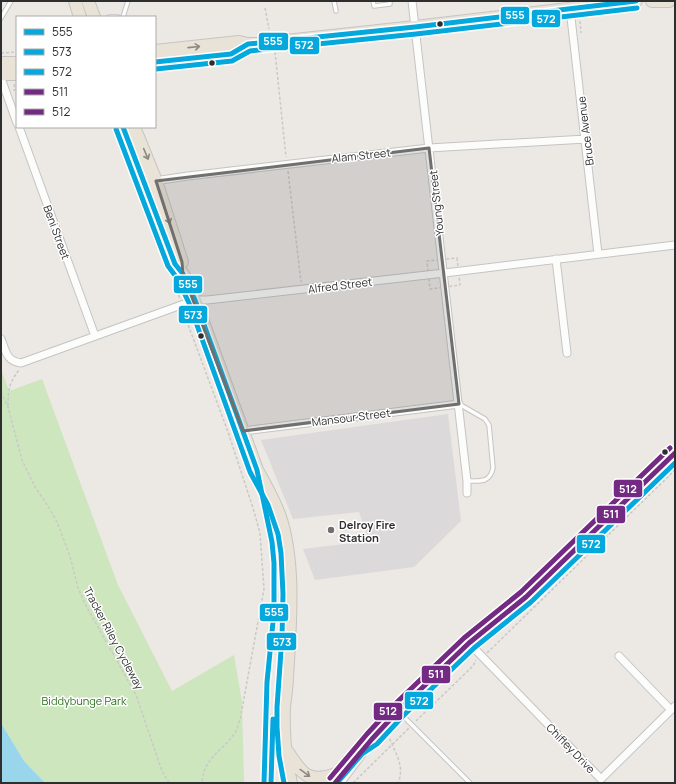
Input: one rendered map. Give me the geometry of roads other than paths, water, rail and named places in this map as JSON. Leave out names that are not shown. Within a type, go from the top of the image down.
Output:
[{"type":"highway","points":[[75,1],[80,16]]},
{"type":"highway","points":[[88,1],[94,16]]},
{"type":"highway","points":[[156,51],[239,42],[248,44],[415,27],[636,1]]},
{"type":"highway","points":[[652,1],[669,1]]},
{"type":"highway","points":[[156,62],[231,54],[248,44]]},
{"type":"highway","points":[[1,63],[16,63]]},
{"type":"highway","points":[[1,78],[16,74]]},
{"type":"highway","points":[[123,128],[175,264],[177,273],[195,300],[257,470],[279,514],[287,549],[290,572],[287,679],[284,707],[284,747],[291,783]]},
{"type":"highway","points":[[134,128],[156,181],[182,262],[177,273]]},
{"type":"highway","points":[[284,747],[304,774],[315,778],[334,780]]},
{"type":"street","name":"Young Street","points":[[412,1],[459,404],[467,493]]},
{"type":"street","name":"Bruce Avenue","points":[[570,8],[598,254]]},
{"type":"street","points":[[1,78],[16,120]]},
{"type":"street","name":"Beni Street","points":[[19,128],[95,336]]},
{"type":"street","name":"Alam Street","points":[[156,181],[272,165],[429,148],[586,139]]},
{"type":"street","points":[[149,197],[150,186],[156,181]]},
{"type":"street","name":"Alfred Street","points":[[1,339],[7,355],[14,362],[21,364],[195,300],[444,273],[675,245]]},
{"type":"street","points":[[556,259],[567,354]]},
{"type":"street","name":"Mansour Street","points":[[243,431],[459,404]]},
{"type":"street","points":[[334,780],[357,749],[372,739],[398,711],[469,643],[526,596],[673,458]]},
{"type":"street","name":"Chifley Drive","points":[[469,643],[601,779],[673,708]]},
{"type":"street","points":[[619,656],[673,708]]},
{"type":"lane","points":[[1,18],[11,1]]},
{"type":"lane","points":[[123,16],[128,1]]},
{"type":"lane","points":[[334,1],[336,12]]},
{"type":"lane","points":[[374,1],[374,6],[390,4],[390,1]]},
{"type":"lane","points":[[459,404],[485,419],[489,425],[493,468],[492,472],[487,480],[467,481]]},
{"type":"lane","points":[[398,711],[470,783]]},
{"type":"water","points":[[1,723],[24,761],[45,783],[1,783]]},
{"type":"place","name":"Delroy Fire Station","points":[[331,530]]},
{"type":"park label","name":"Biddybunge Park","points":[[84,700]]}]
